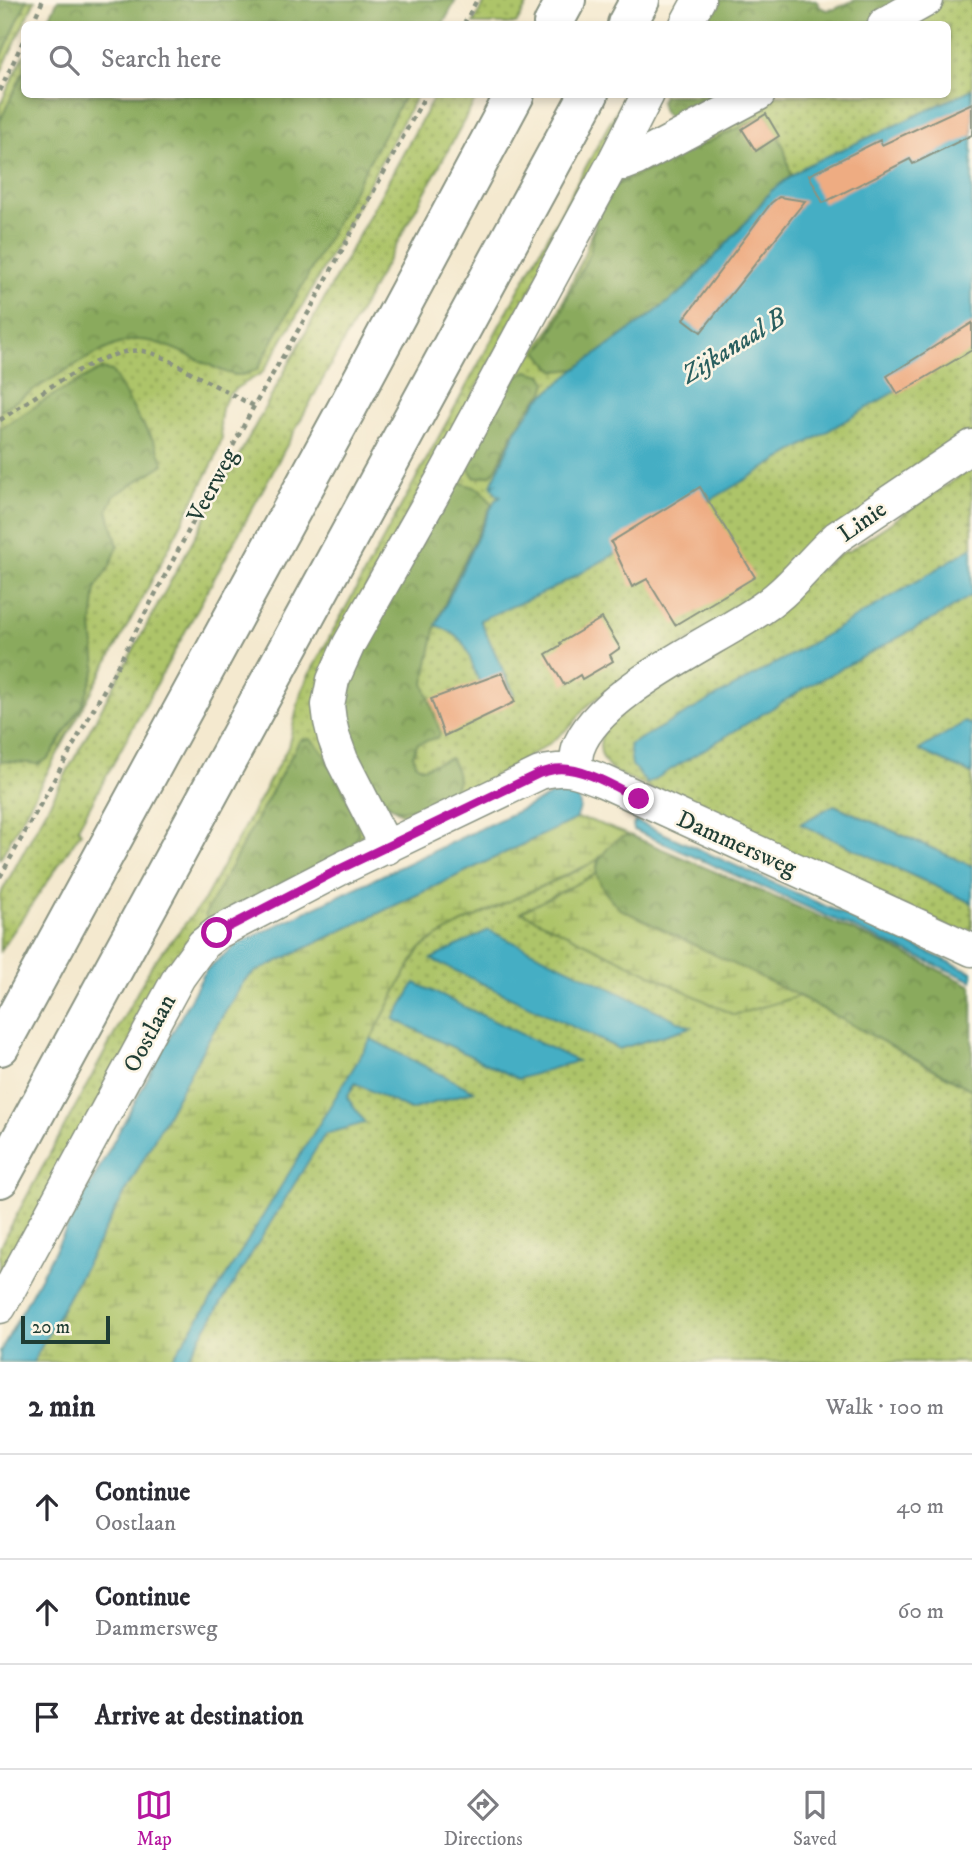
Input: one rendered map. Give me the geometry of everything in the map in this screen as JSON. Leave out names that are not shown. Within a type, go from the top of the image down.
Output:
[{"type":"highway","points":[[555,21],[566,0]]},
{"type":"highway","points":[[629,21],[640,0]]},
{"type":"highway","points":[[0,1046],[514,98]]},
{"type":"highway","points":[[0,1178],[587,98]]},
{"type":"street","points":[[688,21],[699,0]]},
{"type":"street","points":[[889,21],[927,0]]},
{"type":"street","points":[[387,848],[342,760],[334,738],[328,705],[333,680],[349,644],[441,481],[646,98]]},
{"type":"street","points":[[614,162],[624,164],[637,159],[751,98]]},
{"type":"street","name":"Linie","points":[[576,770],[578,749],[589,729],[619,698],[659,670],[762,608],[783,593],[837,537],[972,446]]},
{"type":"street","name":"Dammersweg","points":[[387,848],[540,773],[558,769],[576,770],[972,950]]},
{"type":"street","name":"Oostlaan","points":[[0,1307],[179,976],[197,951],[217,933],[240,920],[387,848]]},
{"type":"path","points":[[33,21],[43,0]]},
{"type":"path","points":[[466,21],[477,0]]},
{"type":"path","points":[[0,91],[21,46]]},
{"type":"path","name":"Veerweg","points":[[0,877],[118,665],[254,406],[311,308],[424,98]]},
{"type":"path","points":[[0,420],[107,357],[141,351],[176,363],[254,406]]},
{"type":"green space","points":[[0,0],[35,0],[25,21],[21,21],[21,30],[0,74]]},
{"type":"green space","points":[[0,0],[27,0],[0,60]]},
{"type":"green space","points":[[58,0],[456,0],[445,21],[48,21]]},
{"type":"green space","points":[[486,0],[530,0],[518,21],[475,21]]},
{"type":"green space","points":[[719,0],[816,0],[820,7],[826,10],[855,0],[907,0],[870,21],[705,21]]},
{"type":"green space","points":[[941,0],[972,0],[972,435],[783,582],[596,699],[572,725],[525,759],[467,792],[417,813],[403,814],[383,802],[366,777],[337,705],[516,370],[552,327],[614,184],[768,98],[951,98],[951,21],[903,21]]},
{"type":"green space","points":[[21,60],[21,98],[415,98],[272,358],[262,373],[228,395],[222,408],[222,438],[215,459],[0,859],[0,105]]},
{"type":"green space","points":[[21,76],[21,98],[403,98],[257,370],[241,375],[232,374],[173,348],[139,340],[126,342],[89,357],[0,411],[0,121]]},
{"type":"green space","points":[[433,98],[476,98],[78,828],[81,832],[0,951],[0,895]]},
{"type":"green space","points":[[623,98],[636,98],[347,623],[365,836],[363,843],[217,924],[0,1292],[0,1246],[153,963],[203,902],[288,747],[301,692]]},
{"type":"green space","points":[[662,98],[730,98],[674,122],[663,112]]},
{"type":"green space","points":[[766,115],[784,147],[791,176],[771,191],[686,288],[576,369],[556,371],[538,351],[559,319],[590,253],[596,217],[616,185]]},
{"type":"green space","points":[[101,369],[112,371],[156,444],[164,464],[114,496],[108,510],[118,546],[110,566],[96,587],[92,627],[96,668],[83,703],[49,758],[39,764],[0,761],[0,429]]},
{"type":"green space","points":[[527,371],[542,375],[547,383],[544,392],[528,409],[491,475],[475,478],[466,465],[505,394],[517,376]]},
{"type":"green space","points":[[972,468],[972,725],[965,722],[920,750],[972,774],[972,866],[835,805],[800,824],[972,903],[972,938],[611,770],[600,747],[608,723],[843,552],[849,551]]},
{"type":"green space","points":[[462,483],[482,490],[492,504],[436,625],[424,683],[440,732],[439,737],[417,744],[413,755],[416,764],[423,768],[450,758],[458,780],[454,789],[440,800],[422,807],[397,809],[389,804],[372,783],[349,739],[342,718],[342,685],[453,485]]},
{"type":"green space","points":[[310,739],[326,757],[344,792],[358,828],[356,840],[345,852],[208,921],[205,914],[300,740]]},
{"type":"green space","points":[[576,819],[589,820],[632,836],[616,840],[592,863],[468,920],[420,949],[341,1089],[217,1291],[170,1362],[33,1362],[208,1040],[244,981],[255,972]]},
{"type":"green space","points":[[624,835],[632,836],[893,948],[972,986],[972,1090],[799,996],[618,908],[598,880],[597,866],[600,858],[616,839]]},
{"type":"green space","points":[[598,859],[596,874],[522,912],[734,1015],[799,996],[972,1090],[972,1362],[185,1362],[356,1083],[410,1110],[473,1091],[371,1039],[420,949],[468,920]],"holes":[[[432,958],[690,1027],[619,1049]]]},
{"type":"green space","points":[[596,874],[604,891],[618,908],[799,996],[734,1015],[521,912]]},
{"type":"water","name":"Zijkanaal B","points":[[972,89],[972,346],[682,517],[550,590],[480,620],[514,694],[497,703],[481,684],[461,641],[448,630],[436,625],[495,500],[501,497],[498,497],[492,487],[495,484],[491,485],[516,431],[537,401],[686,288],[771,191],[805,166]]},
{"type":"water","points":[[972,547],[972,595],[939,616],[812,684],[647,784],[632,765],[629,745],[845,624]]},
{"type":"water","points":[[965,722],[972,725],[972,774],[919,750]]},
{"type":"water","points":[[560,791],[575,792],[579,799],[576,819],[255,972],[244,981],[208,1040],[33,1362],[0,1362],[0,1352],[206,970],[237,944]]},
{"type":"water","points":[[834,805],[972,866],[972,903],[800,824]]},
{"type":"water","points":[[636,821],[972,972],[972,981],[634,830]]},
{"type":"water","points":[[488,930],[691,1027],[619,1049],[431,959]]},
{"type":"water","points":[[415,983],[577,1061],[518,1079],[394,1019]]},
{"type":"water","points":[[371,1039],[474,1091],[410,1110],[355,1083],[347,1097],[365,1123],[325,1134],[185,1362],[170,1362],[217,1291]]},
{"type":"building","points":[[972,103],[972,135],[913,164],[910,159],[823,203],[809,175],[880,140],[882,145]]},
{"type":"building","points":[[766,114],[779,136],[756,151],[742,129]]},
{"type":"building","points":[[779,197],[805,201],[701,332],[684,319],[771,203]]},
{"type":"building","points":[[972,323],[972,350],[898,394],[887,376]]},
{"type":"building","points":[[700,487],[755,577],[675,625],[647,579],[632,587],[611,542]]},
{"type":"building","points":[[602,618],[620,648],[610,655],[613,661],[582,679],[580,675],[564,685],[546,654]]},
{"type":"building","points":[[502,673],[515,702],[444,736],[431,699]]},
{"type":"route","points":[[217,933],[340,869],[540,773],[558,769],[576,770],[639,799]]}]
